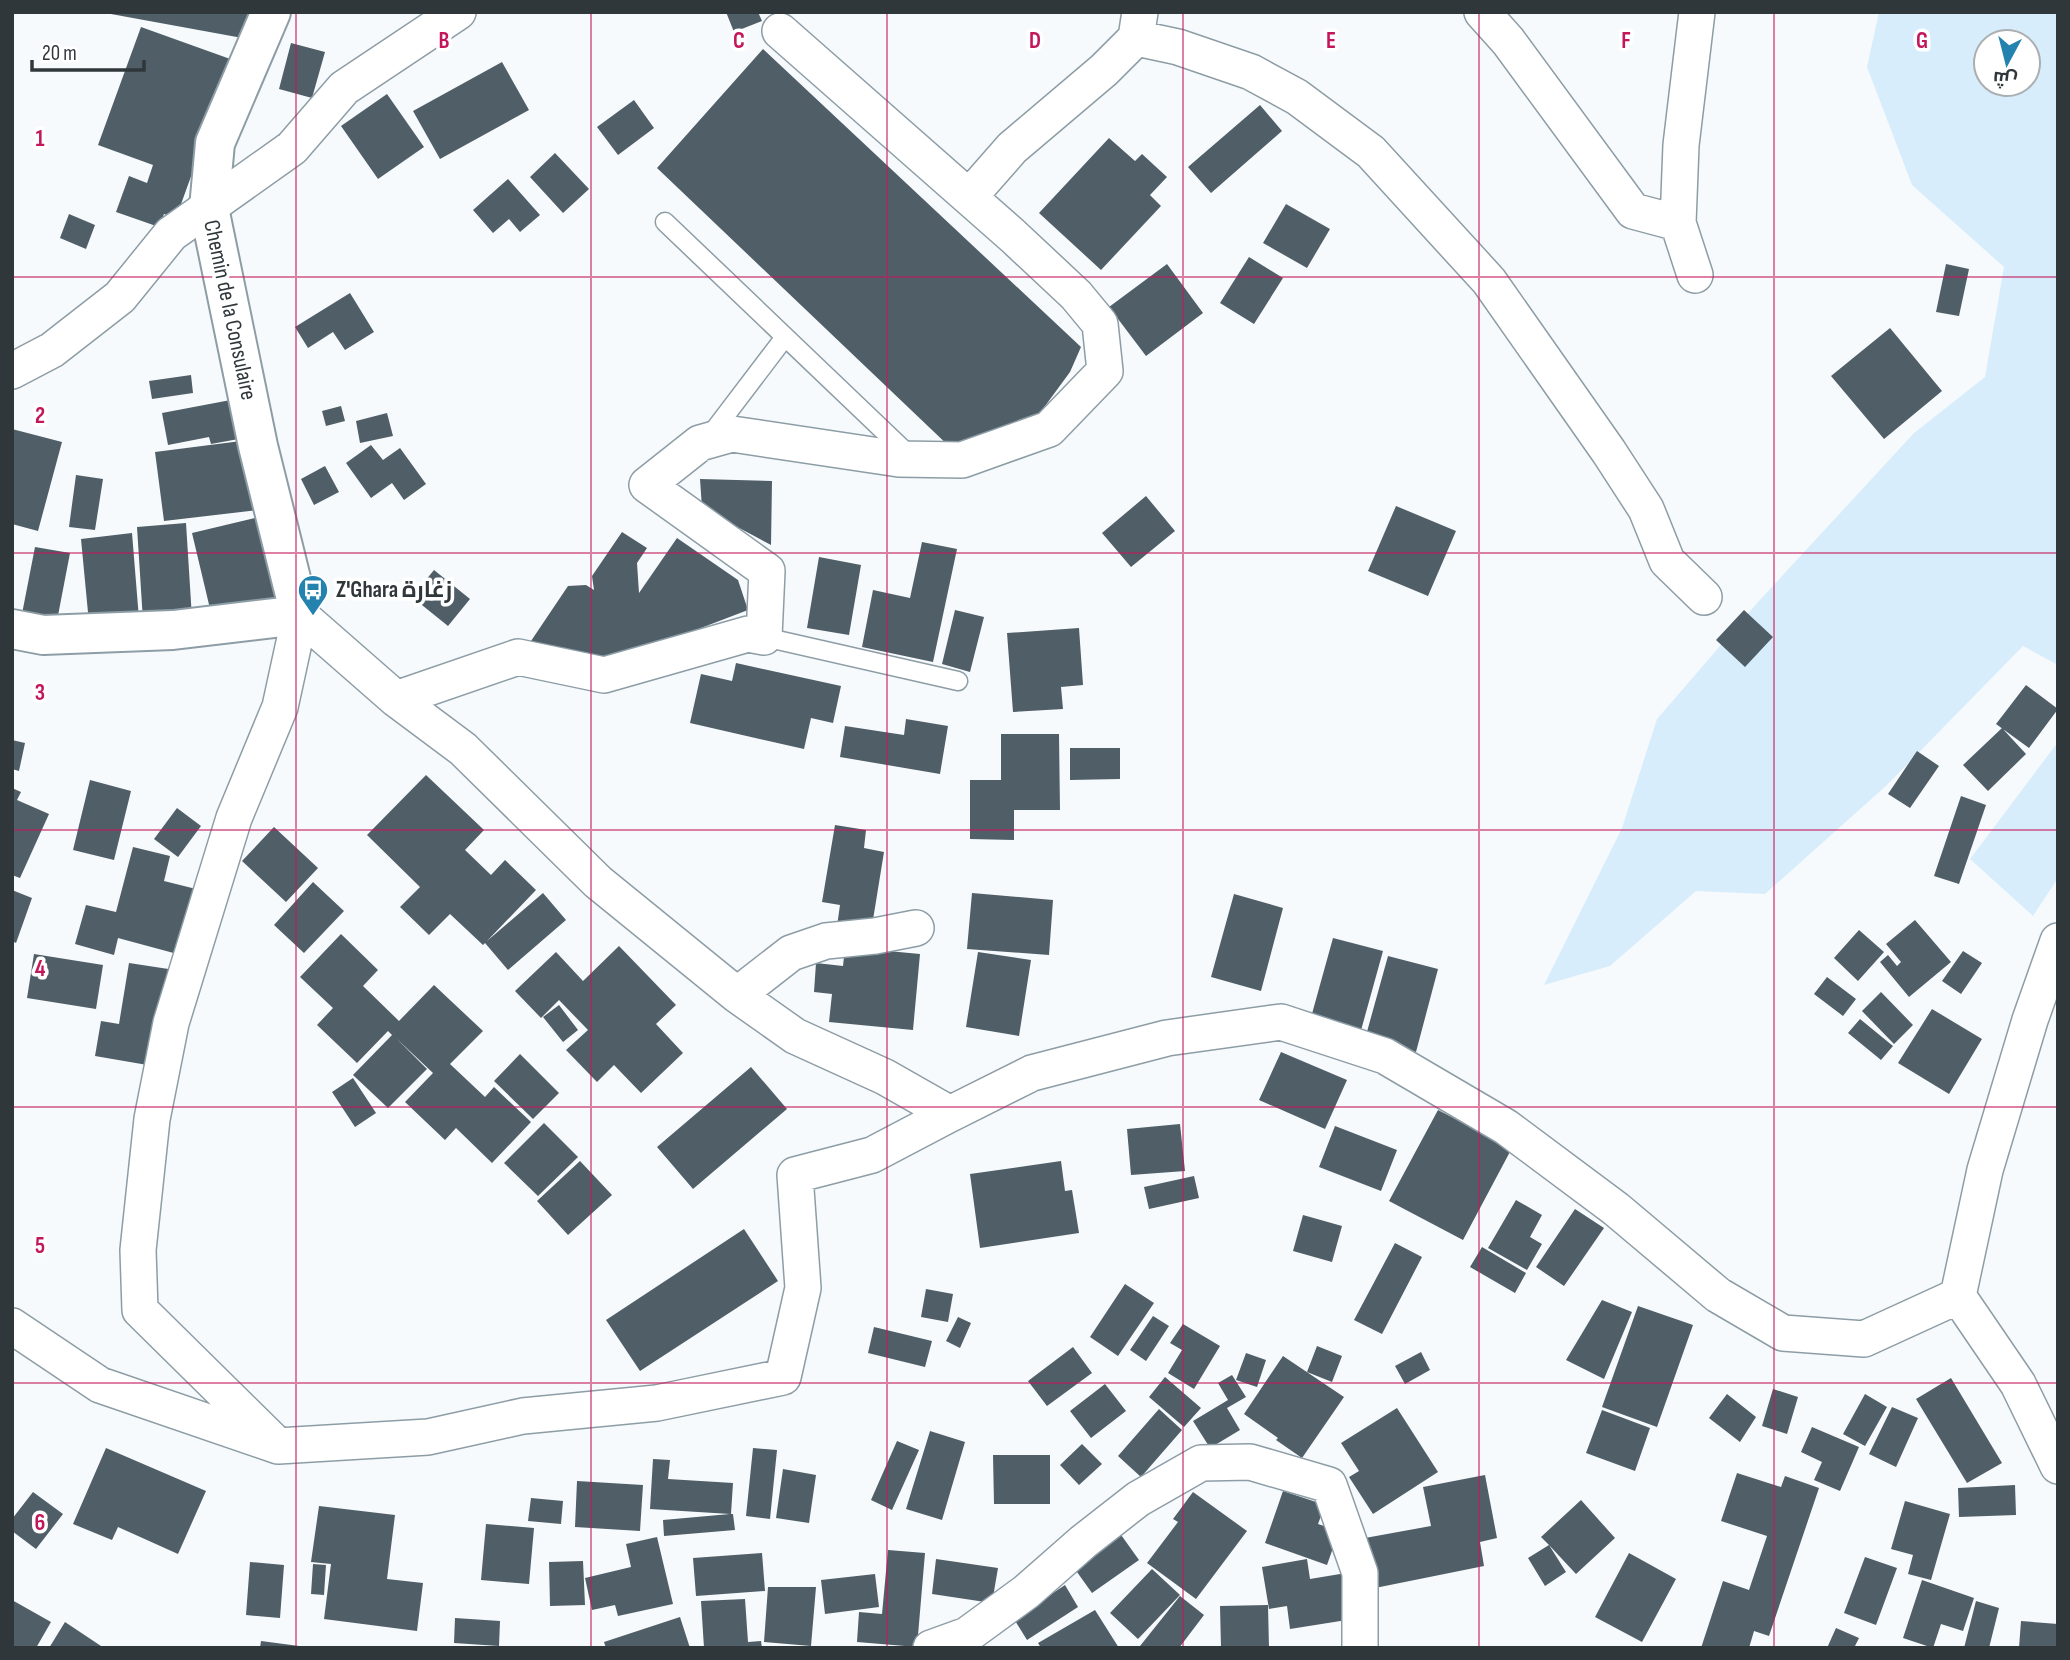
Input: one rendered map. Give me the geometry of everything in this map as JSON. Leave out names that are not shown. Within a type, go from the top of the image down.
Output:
[{"type":"street","name":"Chemin de la Consulaire","points":[[271,12],[215,143],[209,208],[258,446],[300,615]]},
{"type":"street","points":[[12,371],[52,350],[120,296],[171,234],[292,148],[344,88],[458,12]]},
{"type":"street","points":[[1482,12],[1508,41],[1633,211],[1678,223]]},
{"type":"street","points":[[1695,275],[1678,223],[1681,145],[1697,12]]},
{"type":"street","points":[[969,197],[1013,148],[1104,71],[1138,25],[1178,47],[1251,72],[1297,97],[1371,152],[1489,281],[1646,509],[1667,561],[1704,597]]},
{"type":"street","points":[[396,699],[518,657],[604,675],[748,634],[764,637],[767,571],[647,485],[700,443],[732,434],[914,459],[962,460],[1049,429],[1105,371],[1100,324],[1076,295],[780,31]]},
{"type":"street","points":[[12,629],[43,635],[173,630],[300,615],[396,699],[463,750],[598,882],[737,995],[795,1036],[885,1077],[950,1114]]},
{"type":"street","points":[[278,1446],[140,1310],[138,1250],[152,1119],[171,1023],[234,818],[280,707],[300,615]]},
{"type":"street","points":[[737,995],[791,953],[826,941],[916,928]]},
{"type":"street","points":[[2058,941],[2030,1020],[1985,1170],[1958,1296],[2018,1384],[2058,1466]]},
{"type":"street","points":[[12,1326],[100,1385],[278,1446],[428,1437],[523,1416],[657,1403],[783,1377],[803,1288],[795,1175],[872,1155],[1032,1073],[1167,1038],[1281,1022],[1385,1056],[1506,1127],[1616,1209],[1718,1295],[1783,1333],[1864,1339],[1958,1296]]},
{"type":"street","points":[[931,1648],[967,1635],[1026,1592],[1138,1499],[1200,1463],[1250,1462],[1329,1485],[1360,1573],[1360,1648]]},
{"type":"lane","points":[[664,222],[914,459]]},
{"type":"lane","points":[[706,442],[785,337]]},
{"type":"lane","points":[[764,637],[958,681]]},
{"type":"shaded area","points":[[1879,12],[2058,12],[2058,665],[2023,646],[1887,785],[1765,894],[1696,891],[1610,966],[1544,985],[1622,828],[1657,719],[1758,602],[1914,433],[1985,377],[2004,267],[1912,185],[1867,67]]},
{"type":"shaded area","points":[[2058,742],[2058,878],[2033,916],[1970,859]]},
{"type":"building","points":[[100,12],[264,12],[259,41]]},
{"type":"building","points":[[726,12],[758,12],[762,21],[734,32]]},
{"type":"building","points":[[141,27],[233,60],[176,218],[164,214],[159,227],[116,212],[129,176],[147,183],[153,165],[98,145]]},
{"type":"building","points":[[291,43],[325,52],[312,98],[279,89]]},
{"type":"building","points":[[763,49],[1081,347],[1070,372],[1026,432],[953,450],[657,168]]},
{"type":"building","points":[[502,62],[529,110],[440,159],[413,111]]},
{"type":"building","points":[[387,94],[424,147],[378,179],[341,126]]},
{"type":"building","points":[[634,100],[654,128],[618,155],[597,127]]},
{"type":"building","points":[[1260,105],[1282,131],[1211,193],[1188,167]]},
{"type":"building","points":[[1109,138],[1135,161],[1142,154],[1167,177],[1150,195],[1161,206],[1101,270],[1039,213]]},
{"type":"building","points":[[555,153],[589,189],[563,213],[530,177]]},
{"type":"building","points":[[508,179],[540,215],[520,232],[509,219],[493,233],[473,210]]},
{"type":"building","points":[[1286,204],[1330,229],[1307,268],[1263,243]]},
{"type":"building","points":[[69,214],[95,225],[86,249],[60,238]]},
{"type":"building","points":[[1249,257],[1283,278],[1254,324],[1220,303]]},
{"type":"building","points":[[1167,264],[1203,313],[1146,356],[1109,307]]},
{"type":"building","points":[[1946,264],[1969,269],[1959,316],[1936,312]]},
{"type":"building","points":[[350,293],[374,332],[345,350],[333,332],[308,348],[295,327]]},
{"type":"building","points":[[1890,328],[1942,391],[1884,439],[1831,376]]},
{"type":"building","points":[[191,375],[193,393],[152,399],[149,381]]},
{"type":"building","points":[[236,399],[244,438],[211,444],[209,437],[168,445],[162,413]]},
{"type":"building","points":[[341,406],[345,421],[326,426],[322,411]]},
{"type":"building","points":[[387,413],[393,436],[360,443],[356,421]]},
{"type":"building","points":[[12,429],[62,442],[38,531],[12,524]]},
{"type":"building","points":[[249,440],[258,510],[164,521],[155,452]]},
{"type":"building","points":[[371,445],[383,460],[400,448],[426,484],[404,500],[392,483],[371,498],[346,463]]},
{"type":"building","points":[[325,466],[339,492],[314,505],[301,479]]},
{"type":"building","points":[[76,475],[103,479],[95,530],[69,527]]},
{"type":"building","points":[[700,479],[772,481],[771,545],[702,508]]},
{"type":"building","points":[[1146,496],[1175,531],[1131,567],[1102,533]]},
{"type":"building","points":[[1396,506],[1456,531],[1428,596],[1368,571]]},
{"type":"building","points":[[263,516],[282,597],[211,613],[192,533]]},
{"type":"building","points":[[186,523],[192,618],[143,621],[137,527]]},
{"type":"building","points":[[622,532],[647,548],[637,563],[639,593],[677,538],[738,580],[748,610],[599,667],[531,641],[568,586],[586,585],[594,590],[592,576]]},
{"type":"building","points":[[132,533],[139,619],[89,623],[81,539]]},
{"type":"building","points":[[922,542],[957,549],[933,662],[862,647],[873,590],[910,598]]},
{"type":"building","points":[[35,547],[70,553],[56,626],[21,619]]},
{"type":"building","points":[[819,557],[861,565],[849,635],[807,628]]},
{"type":"building","points":[[434,570],[470,599],[448,626],[412,597]]},
{"type":"building","points":[[955,610],[984,617],[970,672],[942,664]]},
{"type":"building","points":[[1744,610],[1773,637],[1745,667],[1716,640]]},
{"type":"building","points":[[1079,628],[1083,685],[1061,687],[1063,709],[1013,712],[1007,633]]},
{"type":"building","points":[[736,663],[841,686],[833,723],[811,718],[804,749],[690,723],[701,674],[732,681]]},
{"type":"building","points":[[2026,685],[2058,709],[2029,748],[1996,724]]},
{"type":"building","points":[[906,719],[948,726],[940,774],[840,757],[845,726],[904,735]]},
{"type":"building","points":[[2002,728],[2026,754],[1988,791],[1963,765]]},
{"type":"building","points":[[1001,734],[1059,734],[1060,810],[1014,810],[1014,840],[970,839],[970,780],[1001,780]]},
{"type":"building","points":[[12,740],[25,743],[19,771],[12,769]]},
{"type":"building","points":[[1070,748],[1120,748],[1120,779],[1070,780]]},
{"type":"building","points":[[1917,751],[1939,766],[1910,808],[1888,794]]},
{"type":"building","points":[[426,775],[484,830],[465,850],[491,875],[505,860],[536,890],[487,941],[543,893],[566,920],[508,970],[485,943],[483,945],[450,914],[429,935],[400,907],[420,887],[367,835]]},
{"type":"building","points":[[90,780],[131,791],[114,860],[73,850]]},
{"type":"building","points":[[12,788],[21,792],[17,800],[49,814],[20,878],[12,875]]},
{"type":"building","points":[[1961,796],[1986,805],[1959,884],[1934,876]]},
{"type":"building","points":[[177,808],[201,826],[178,857],[154,839]]},
{"type":"building","points":[[835,825],[866,830],[864,848],[884,852],[871,932],[837,926],[840,905],[822,902]]},
{"type":"building","points":[[274,827],[318,868],[286,902],[242,861]]},
{"type":"building","points":[[133,847],[170,856],[164,881],[212,893],[181,955],[118,938],[114,955],[75,944],[86,905],[116,912]]},
{"type":"building","points":[[313,882],[344,911],[304,953],[274,925]]},
{"type":"building","points":[[12,890],[32,898],[16,943],[12,941]]},
{"type":"building","points":[[972,893],[1053,900],[1049,955],[967,949]]},
{"type":"building","points":[[1234,894],[1283,908],[1261,991],[1211,977]]},
{"type":"building","points":[[1915,920],[1951,962],[1909,997],[1880,962],[1888,955],[1897,966],[1901,962],[1886,944]]},
{"type":"building","points":[[1859,930],[1884,952],[1858,981],[1834,958]]},
{"type":"building","points":[[341,934],[378,970],[363,986],[399,1021],[434,985],[483,1031],[450,1064],[485,1097],[494,1087],[531,1122],[492,1163],[456,1128],[445,1140],[405,1102],[433,1073],[396,1038],[427,1069],[388,1108],[353,1075],[392,1035],[388,1031],[357,1063],[317,1025],[333,1008],[300,977]]},
{"type":"building","points":[[1333,938],[1383,951],[1360,1034],[1310,1021]]},
{"type":"building","points":[[619,946],[676,1005],[656,1024],[683,1053],[641,1093],[614,1065],[597,1082],[566,1050],[588,1030],[559,1000],[541,1018],[515,991],[556,952],[583,981]]},
{"type":"building","points":[[845,947],[920,954],[913,1030],[829,1022],[832,994],[814,992],[816,963],[843,966]]},
{"type":"building","points":[[1963,951],[1982,963],[1961,994],[1942,981]]},
{"type":"building","points":[[978,952],[1031,960],[1019,1036],[966,1027]]},
{"type":"building","points":[[34,954],[103,965],[96,1009],[27,998]]},
{"type":"building","points":[[1388,956],[1438,969],[1416,1052],[1365,1039]]},
{"type":"building","points":[[129,963],[175,970],[159,1067],[95,1056],[101,1021],[119,1024]]},
{"type":"building","points":[[1827,977],[1856,999],[1843,1016],[1814,994]]},
{"type":"building","points":[[1881,992],[1913,1025],[1894,1044],[1862,1011]]},
{"type":"building","points":[[559,1005],[578,1030],[563,1042],[543,1017]]},
{"type":"building","points":[[1932,1009],[1982,1039],[1949,1094],[1898,1063]]},
{"type":"building","points":[[1860,1019],[1893,1046],[1881,1060],[1848,1033]]},
{"type":"building","points":[[1281,1052],[1347,1080],[1325,1129],[1259,1100]]},
{"type":"building","points":[[520,1054],[559,1093],[533,1119],[494,1081]]},
{"type":"building","points":[[751,1067],[787,1109],[693,1189],[657,1147]]},
{"type":"building","points":[[353,1078],[376,1113],[355,1127],[332,1092]]},
{"type":"building","points":[[1438,1110],[1512,1148],[1463,1240],[1389,1201]]},
{"type":"building","points":[[544,1123],[578,1157],[538,1196],[504,1163]]},
{"type":"building","points":[[1180,1124],[1185,1171],[1131,1175],[1127,1129]]},
{"type":"building","points":[[1335,1126],[1397,1150],[1381,1191],[1319,1167]]},
{"type":"building","points":[[580,1161],[612,1195],[568,1235],[537,1201]]},
{"type":"building","points":[[1061,1161],[1065,1191],[1072,1190],[1079,1233],[980,1248],[970,1174]]},
{"type":"building","points":[[1194,1176],[1199,1198],[1149,1209],[1144,1187]]},
{"type":"building","points":[[1516,1200],[1542,1215],[1530,1237],[1542,1244],[1527,1270],[1488,1248]]},
{"type":"building","points":[[1575,1209],[1604,1228],[1564,1286],[1536,1267]]},
{"type":"building","points":[[1303,1215],[1342,1226],[1332,1262],[1293,1251]]},
{"type":"building","points":[[744,1229],[778,1281],[640,1371],[606,1320]]},
{"type":"building","points":[[1395,1243],[1422,1257],[1382,1334],[1354,1320]]},
{"type":"building","points":[[1482,1247],[1526,1273],[1515,1293],[1470,1267]]},
{"type":"building","points":[[1125,1284],[1154,1303],[1118,1356],[1090,1337]]},
{"type":"building","points":[[926,1289],[953,1294],[948,1322],[921,1317]]},
{"type":"building","points":[[1602,1300],[1632,1312],[1604,1379],[1566,1360]]},
{"type":"building","points":[[1638,1306],[1693,1325],[1657,1427],[1602,1407]]},
{"type":"building","points":[[1153,1316],[1169,1326],[1146,1361],[1130,1350]]},
{"type":"building","points":[[958,1317],[971,1323],[960,1348],[946,1341]]},
{"type":"building","points":[[1183,1324],[1220,1346],[1194,1389],[1168,1373],[1182,1350],[1170,1343]]},
{"type":"building","points":[[874,1327],[932,1341],[925,1367],[868,1353]]},
{"type":"building","points":[[1317,1346],[1342,1356],[1332,1382],[1307,1372]]},
{"type":"building","points":[[1073,1347],[1092,1373],[1047,1406],[1028,1381]]},
{"type":"building","points":[[1421,1352],[1430,1370],[1405,1384],[1395,1366]]},
{"type":"building","points":[[1246,1353],[1266,1360],[1257,1387],[1236,1380]]},
{"type":"building","points":[[1283,1356],[1344,1397],[1302,1458],[1244,1414]]},
{"type":"building","points":[[1232,1375],[1246,1397],[1227,1408],[1240,1430],[1210,1448],[1193,1421],[1228,1400],[1218,1383]]},
{"type":"building","points":[[1165,1377],[1201,1408],[1184,1427],[1149,1397]]},
{"type":"building","points":[[1951,1378],[2002,1463],[1967,1483],[1916,1399]]},
{"type":"building","points":[[1105,1384],[1126,1411],[1091,1438],[1070,1411]]},
{"type":"building","points":[[1773,1389],[1798,1397],[1787,1434],[1762,1426]]},
{"type":"building","points":[[1727,1394],[1756,1417],[1740,1442],[1709,1418]]},
{"type":"building","points":[[1865,1394],[1887,1407],[1865,1446],[1843,1434]]},
{"type":"building","points":[[1892,1407],[1918,1418],[1896,1467],[1869,1454]]},
{"type":"building","points":[[1397,1408],[1438,1472],[1373,1514],[1349,1477],[1359,1471],[1341,1443]]},
{"type":"building","points":[[1159,1409],[1182,1430],[1141,1477],[1118,1456]]},
{"type":"building","points":[[1602,1410],[1650,1428],[1635,1471],[1586,1453]]},
{"type":"building","points":[[1812,1427],[1859,1447],[1840,1491],[1814,1480],[1822,1462],[1801,1452]]},
{"type":"building","points":[[930,1431],[965,1442],[942,1520],[906,1509]]},
{"type":"building","points":[[897,1441],[919,1450],[892,1510],[871,1500]]},
{"type":"building","points":[[1082,1444],[1102,1464],[1079,1485],[1060,1465]]},
{"type":"building","points":[[106,1448],[206,1491],[178,1554],[118,1527],[112,1540],[73,1524]]},
{"type":"building","points":[[753,1448],[777,1450],[770,1519],[746,1516]]},
{"type":"building","points":[[993,1455],[1050,1455],[1050,1504],[994,1504]]},
{"type":"building","points":[[653,1459],[670,1460],[668,1479],[733,1483],[731,1514],[735,1530],[664,1536],[663,1520],[730,1514],[650,1509]]},
{"type":"building","points":[[783,1469],[816,1475],[809,1523],[776,1518]]},
{"type":"building","points":[[1737,1473],[1781,1487],[1785,1476],[1819,1488],[1769,1636],[1754,1631],[1749,1648],[1701,1648],[1723,1581],[1749,1590],[1767,1536],[1721,1521]]},
{"type":"building","points":[[1485,1475],[1497,1538],[1480,1542],[1484,1566],[1375,1588],[1365,1538],[1431,1526],[1423,1487]]},
{"type":"building","points":[[577,1481],[643,1485],[640,1531],[575,1527]]},
{"type":"building","points":[[2015,1485],[2016,1515],[1959,1517],[1958,1488]]},
{"type":"building","points":[[1283,1491],[1325,1505],[1318,1524],[1339,1531],[1327,1565],[1265,1543]]},
{"type":"building","points":[[33,1492],[63,1514],[36,1549],[12,1531],[12,1519]]},
{"type":"building","points":[[1193,1492],[1247,1531],[1196,1599],[1147,1563],[1178,1522],[1173,1519]]},
{"type":"building","points":[[531,1498],[563,1501],[561,1524],[528,1521]]},
{"type":"building","points":[[1581,1500],[1615,1538],[1576,1574],[1541,1537]]},
{"type":"building","points":[[1905,1501],[1950,1514],[1931,1580],[1908,1574],[1913,1555],[1891,1549]]},
{"type":"building","points":[[319,1506],[395,1515],[387,1579],[423,1583],[417,1631],[324,1619],[331,1564],[311,1562]]},
{"type":"building","points":[[486,1524],[534,1528],[529,1584],[481,1580]]},
{"type":"building","points":[[1119,1532],[1139,1560],[1092,1593],[1072,1565]]},
{"type":"building","points":[[657,1537],[673,1604],[618,1616],[615,1605],[592,1610],[585,1578],[631,1567],[626,1544]]},
{"type":"building","points":[[1549,1545],[1566,1572],[1545,1586],[1528,1558]]},
{"type":"building","points":[[888,1550],[925,1553],[917,1647],[857,1642],[859,1612],[882,1614]]},
{"type":"building","points":[[762,1553],[765,1591],[696,1596],[693,1558]]},
{"type":"building","points":[[1629,1553],[1676,1579],[1642,1642],[1595,1617]]},
{"type":"building","points":[[1865,1557],[1897,1568],[1876,1625],[1844,1613]]},
{"type":"building","points":[[936,1559],[998,1568],[992,1603],[932,1594]]},
{"type":"building","points":[[1307,1559],[1310,1579],[1346,1573],[1353,1619],[1290,1629],[1287,1606],[1269,1609],[1262,1567]]},
{"type":"building","points":[[583,1561],[585,1605],[550,1606],[549,1562]]},
{"type":"building","points":[[250,1562],[284,1565],[280,1618],[246,1615]]},
{"type":"building","points":[[313,1564],[326,1565],[324,1595],[311,1594]]},
{"type":"building","points":[[1152,1569],[1180,1595],[1138,1639],[1110,1613]]},
{"type":"building","points":[[875,1574],[879,1607],[825,1614],[821,1580]]},
{"type":"building","points":[[1922,1580],[1974,1598],[1963,1631],[1941,1624],[1933,1648],[1903,1638]]},
{"type":"building","points":[[1065,1585],[1078,1607],[1027,1640],[1014,1619]]},
{"type":"building","points":[[768,1587],[816,1587],[811,1646],[764,1642]]},
{"type":"building","points":[[1180,1596],[1204,1615],[1179,1648],[1142,1648],[1140,1646]]},
{"type":"building","points":[[745,1599],[748,1642],[761,1641],[762,1648],[704,1648],[701,1601]]},
{"type":"building","points":[[12,1600],[51,1622],[36,1648],[12,1648]]},
{"type":"building","points":[[1976,1601],[1999,1608],[1989,1648],[1964,1648]]},
{"type":"building","points":[[1268,1605],[1269,1648],[1221,1648],[1220,1606]]},
{"type":"building","points":[[1095,1610],[1119,1648],[1041,1648],[1038,1643]]},
{"type":"building","points":[[680,1617],[690,1648],[606,1648],[604,1642]]},
{"type":"building","points":[[455,1618],[500,1621],[499,1646],[454,1643]]},
{"type":"building","points":[[2021,1621],[2058,1624],[2058,1648],[2019,1648]]},
{"type":"building","points":[[65,1622],[104,1648],[49,1648]]},
{"type":"building","points":[[1836,1628],[1859,1638],[1854,1648],[1827,1648]]},
{"type":"building","points":[[261,1641],[299,1646],[299,1648],[260,1648]]},
{"type":"place","name":"Z'Ghara زغارة","points":[[313,617]]}]
